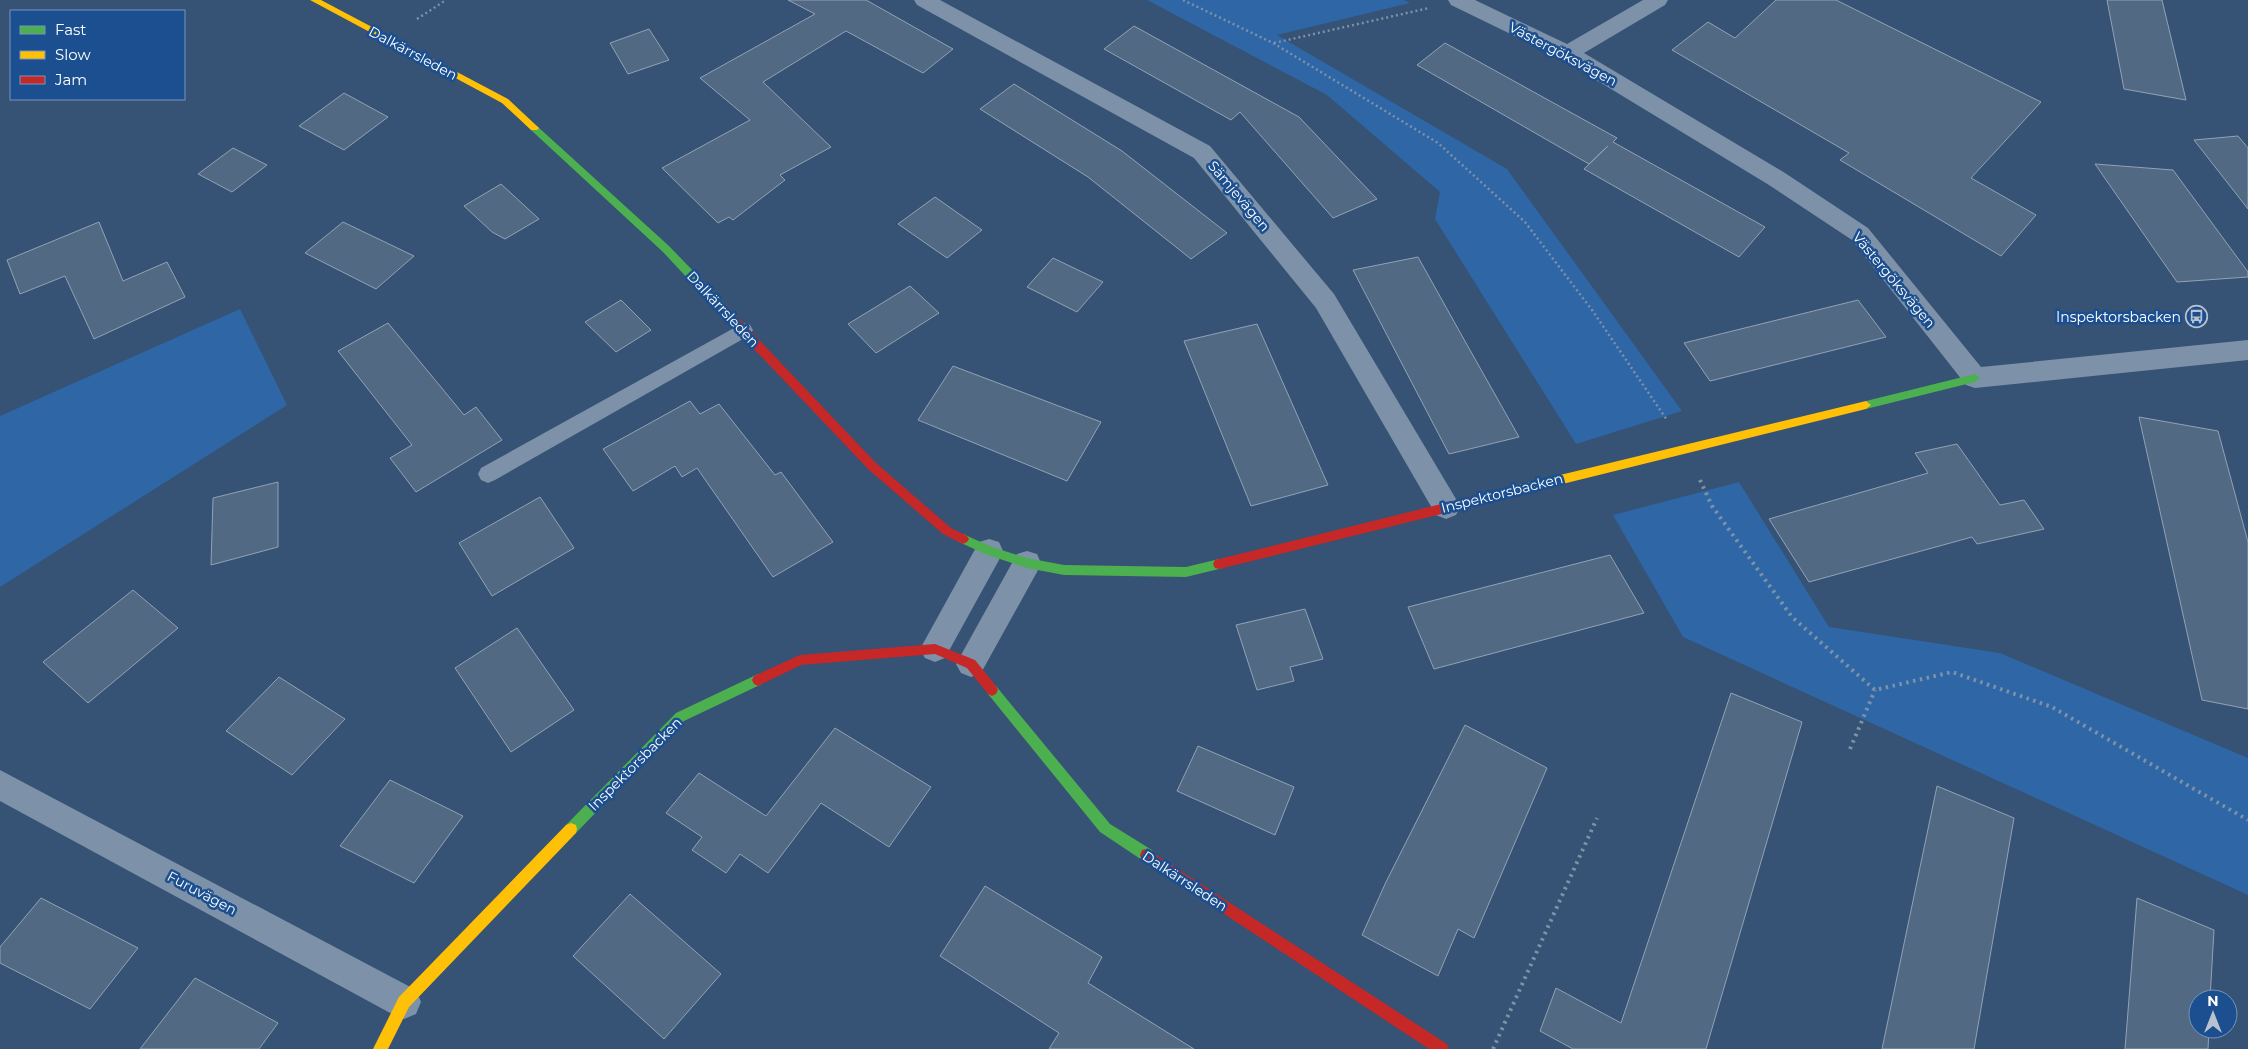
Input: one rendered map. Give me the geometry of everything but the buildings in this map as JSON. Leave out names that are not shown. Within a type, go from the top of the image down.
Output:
[{"type":"street","name":"Dalkärrsleden","points":[[314,0],[504,101],[666,249],[872,466],[947,531],[989,551],[1027,564]]},
{"type":"street","name":"Sämjevägen","points":[[924,0],[1202,152],[1325,301],[1446,507]]},
{"type":"street","points":[[1568,53],[1658,0]]},
{"type":"street","name":"Västergöksvägen","points":[[1460,1],[1568,53],[1777,179],[1860,234],[1974,378]]},
{"type":"street","points":[[1974,378],[2248,350]]},
{"type":"street","name":"Inspektorsbacken","points":[[1027,564],[1064,570],[1186,572],[1974,378]]},
{"type":"street","points":[[935,649],[989,551]]},
{"type":"street","points":[[971,664],[1027,564]]},
{"type":"street","name":"Dalkärrsleden","points":[[935,649],[971,664],[1105,828],[1442,1049]]},
{"type":"street","name":"Inspektorsbacken","points":[[380,1049],[404,1002],[680,717],[800,660],[935,649]]},
{"type":"street","name":"Furuvägen","points":[[0,785],[404,1002]]},
{"type":"lane","points":[[488,474],[743,330]]},
{"type":"path","points":[[1273,43],[1460,1]]},
{"type":"path","points":[[1850,749],[1875,690]]},
{"type":"path","points":[[1493,1049],[1596,818]]},
{"type":"shaded area","points":[[1147,0],[1404,0],[1410,3],[1277,35],[1507,169],[1682,411],[1576,444],[1435,219],[1440,192],[1327,95]]},
{"type":"shaded area","points":[[240,309],[287,405],[0,587],[0,416]]},
{"type":"shaded area","points":[[1739,482],[1829,627],[2000,653],[2248,758],[2248,895],[1683,637],[1613,515]]},
{"type":"traffic: fast","points":[[534,128],[666,249],[723,309]]},
{"type":"traffic: fast","points":[[1866,405],[1975,378]]},
{"type":"traffic: fast","points":[[963,539],[989,551],[1027,563],[1064,570],[1186,572],[1219,564]]},
{"type":"traffic: fast","points":[[571,829],[680,717],[758,680]]},
{"type":"traffic: fast","points":[[992,690],[1105,828],[1147,855]]},
{"type":"traffic: slow","points":[[314,0],[505,101],[534,128]]},
{"type":"traffic: slow","points":[[1506,493],[1866,405]]},
{"type":"traffic: slow","points":[[380,1049],[404,1002],[571,829]]},
{"type":"traffic: jam","points":[[723,309],[872,466],[947,531],[963,539]]},
{"type":"traffic: jam","points":[[1219,564],[1506,493]]},
{"type":"traffic: jam","points":[[758,680],[800,660],[935,649],[971,664],[992,690]]},
{"type":"traffic: jam","points":[[1147,855],[1442,1049]]},
{"type":"place","name":"Inspektorsbacken","points":[[2197,317]]}]
